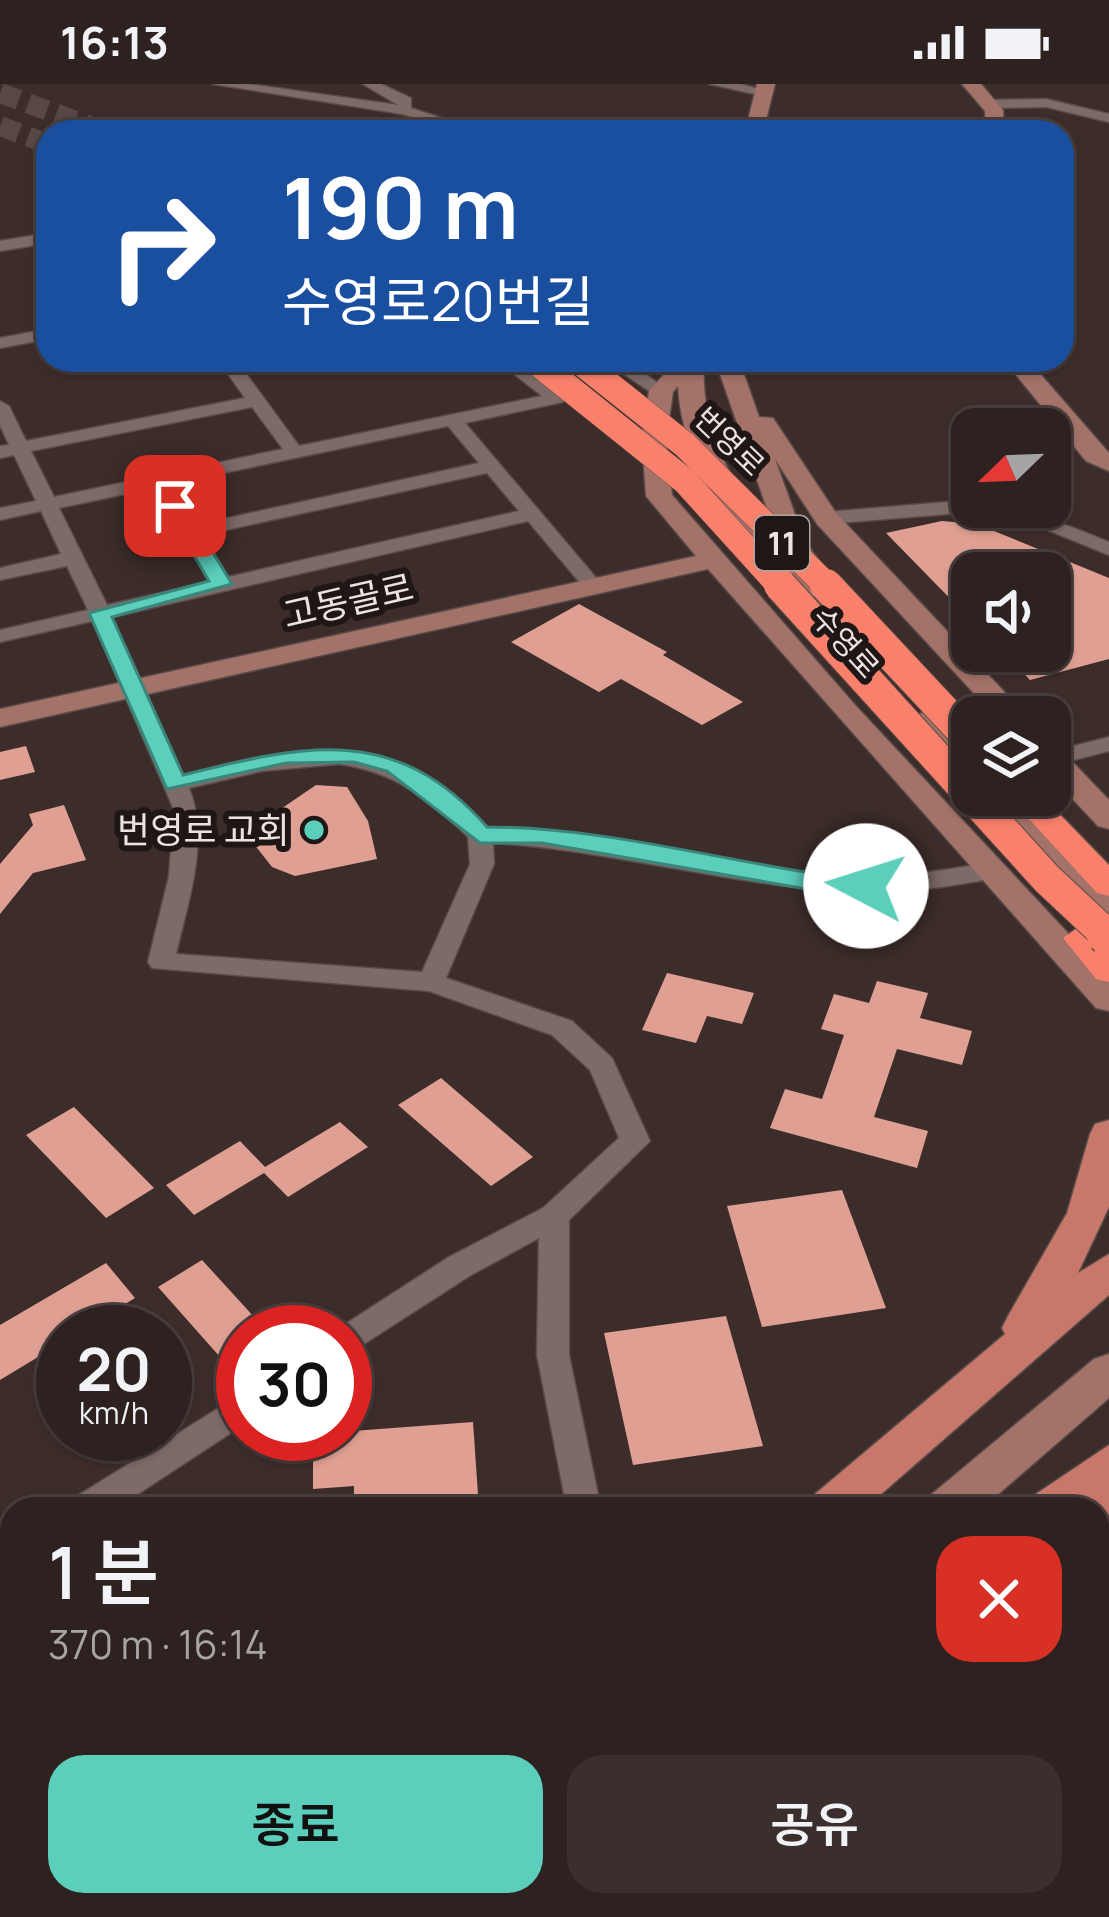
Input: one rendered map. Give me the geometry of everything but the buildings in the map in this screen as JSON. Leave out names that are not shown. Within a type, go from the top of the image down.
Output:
[{"type":"highway","name":"번영로","points":[[568,380],[621,391],[781,542],[951,719]]},
{"type":"highway","name":"번영로","points":[[568,380],[685,481],[1100,937]]},
{"type":"highway","points":[[568,380],[1100,937],[1109,970]]},
{"type":"highway","points":[[621,391],[712,449],[956,696]]},
{"type":"highway","points":[[1044,816],[1106,880]]},
{"type":"highway","points":[[1065,816],[1106,880]]},
{"type":"main road","points":[[971,84],[988,104],[992,120]]},
{"type":"main road","points":[[758,120],[769,87]]},
{"type":"main road","points":[[768,120],[769,87]]},
{"type":"main road","name":"수영로","points":[[731,372],[791,543],[951,738]]},
{"type":"main road","name":"수영로","points":[[735,372],[826,518],[993,696]]},
{"type":"main road","points":[[1026,372],[1095,457],[1109,463]]},
{"type":"main road","points":[[748,425],[732,403],[682,375],[654,440],[659,496],[1109,999]]},
{"type":"main road","name":"수영로","points":[[682,375],[699,437],[751,531],[951,761]]},
{"type":"main road","name":"고동골로","points":[[0,718],[713,560]]},
{"type":"main road","points":[[1071,779],[1109,819]]},
{"type":"main road","points":[[999,816],[1100,937]]},
{"type":"main road","points":[[1019,816],[1066,868],[1106,880]]},
{"type":"main road","points":[[1004,1357],[1072,1250],[1098,1196],[1109,1134]]},
{"type":"main road","points":[[845,1497],[1109,1271]]},
{"type":"main road","points":[[962,1497],[1109,1372]]},
{"type":"main road","points":[[1068,1497],[1109,1465]]},
{"type":"street","points":[[220,84],[404,110],[438,120]]},
{"type":"street","points":[[370,84],[406,101],[404,110]]},
{"type":"street","points":[[716,84],[769,87]]},
{"type":"street","points":[[988,104],[1046,103],[1109,118]]},
{"type":"street","points":[[0,246],[36,240]]},
{"type":"street","points":[[0,343],[36,336]]},
{"type":"street","points":[[235,372],[294,452]]},
{"type":"street","points":[[0,514],[453,420],[568,380]]},
{"type":"street","points":[[10,450],[256,401]]},
{"type":"street","points":[[0,406],[10,450],[48,504],[136,688],[186,810],[182,876],[161,962],[431,982],[562,1028],[602,1065],[635,1141],[554,1216],[460,1266],[372,1323]]},
{"type":"street","points":[[453,420],[593,586]]},
{"type":"street","points":[[190,532],[492,466]]},
{"type":"street","points":[[160,481],[222,584]]},
{"type":"street","points":[[826,518],[951,509]]},
{"type":"street","points":[[0,636],[532,514]]},
{"type":"street","points":[[1056,528],[1109,548]]},
{"type":"street","points":[[0,574],[74,558]]},
{"type":"street","points":[[1071,753],[1109,744]]},
{"type":"street","points":[[176,784],[286,756],[355,755],[395,766],[459,811],[480,835],[482,864],[431,982]]},
{"type":"street","points":[[480,835],[542,835],[812,882],[866,886],[946,882],[991,869]]},
{"type":"street","points":[[554,1216],[553,1355],[582,1497]]},
{"type":"street","points":[[104,1497],[216,1425]]},
{"type":"tunnel","points":[[0,93],[73,120]]},
{"type":"tunnel","points":[[0,126],[36,140]]},
{"type":"place","name":"번영로 교회","points":[[314,830]]},
{"type":"route","points":[[175,506],[222,584],[100,613],[176,784],[286,756],[355,755],[395,766],[459,811],[480,835],[542,835],[812,882],[866,886]]}]
